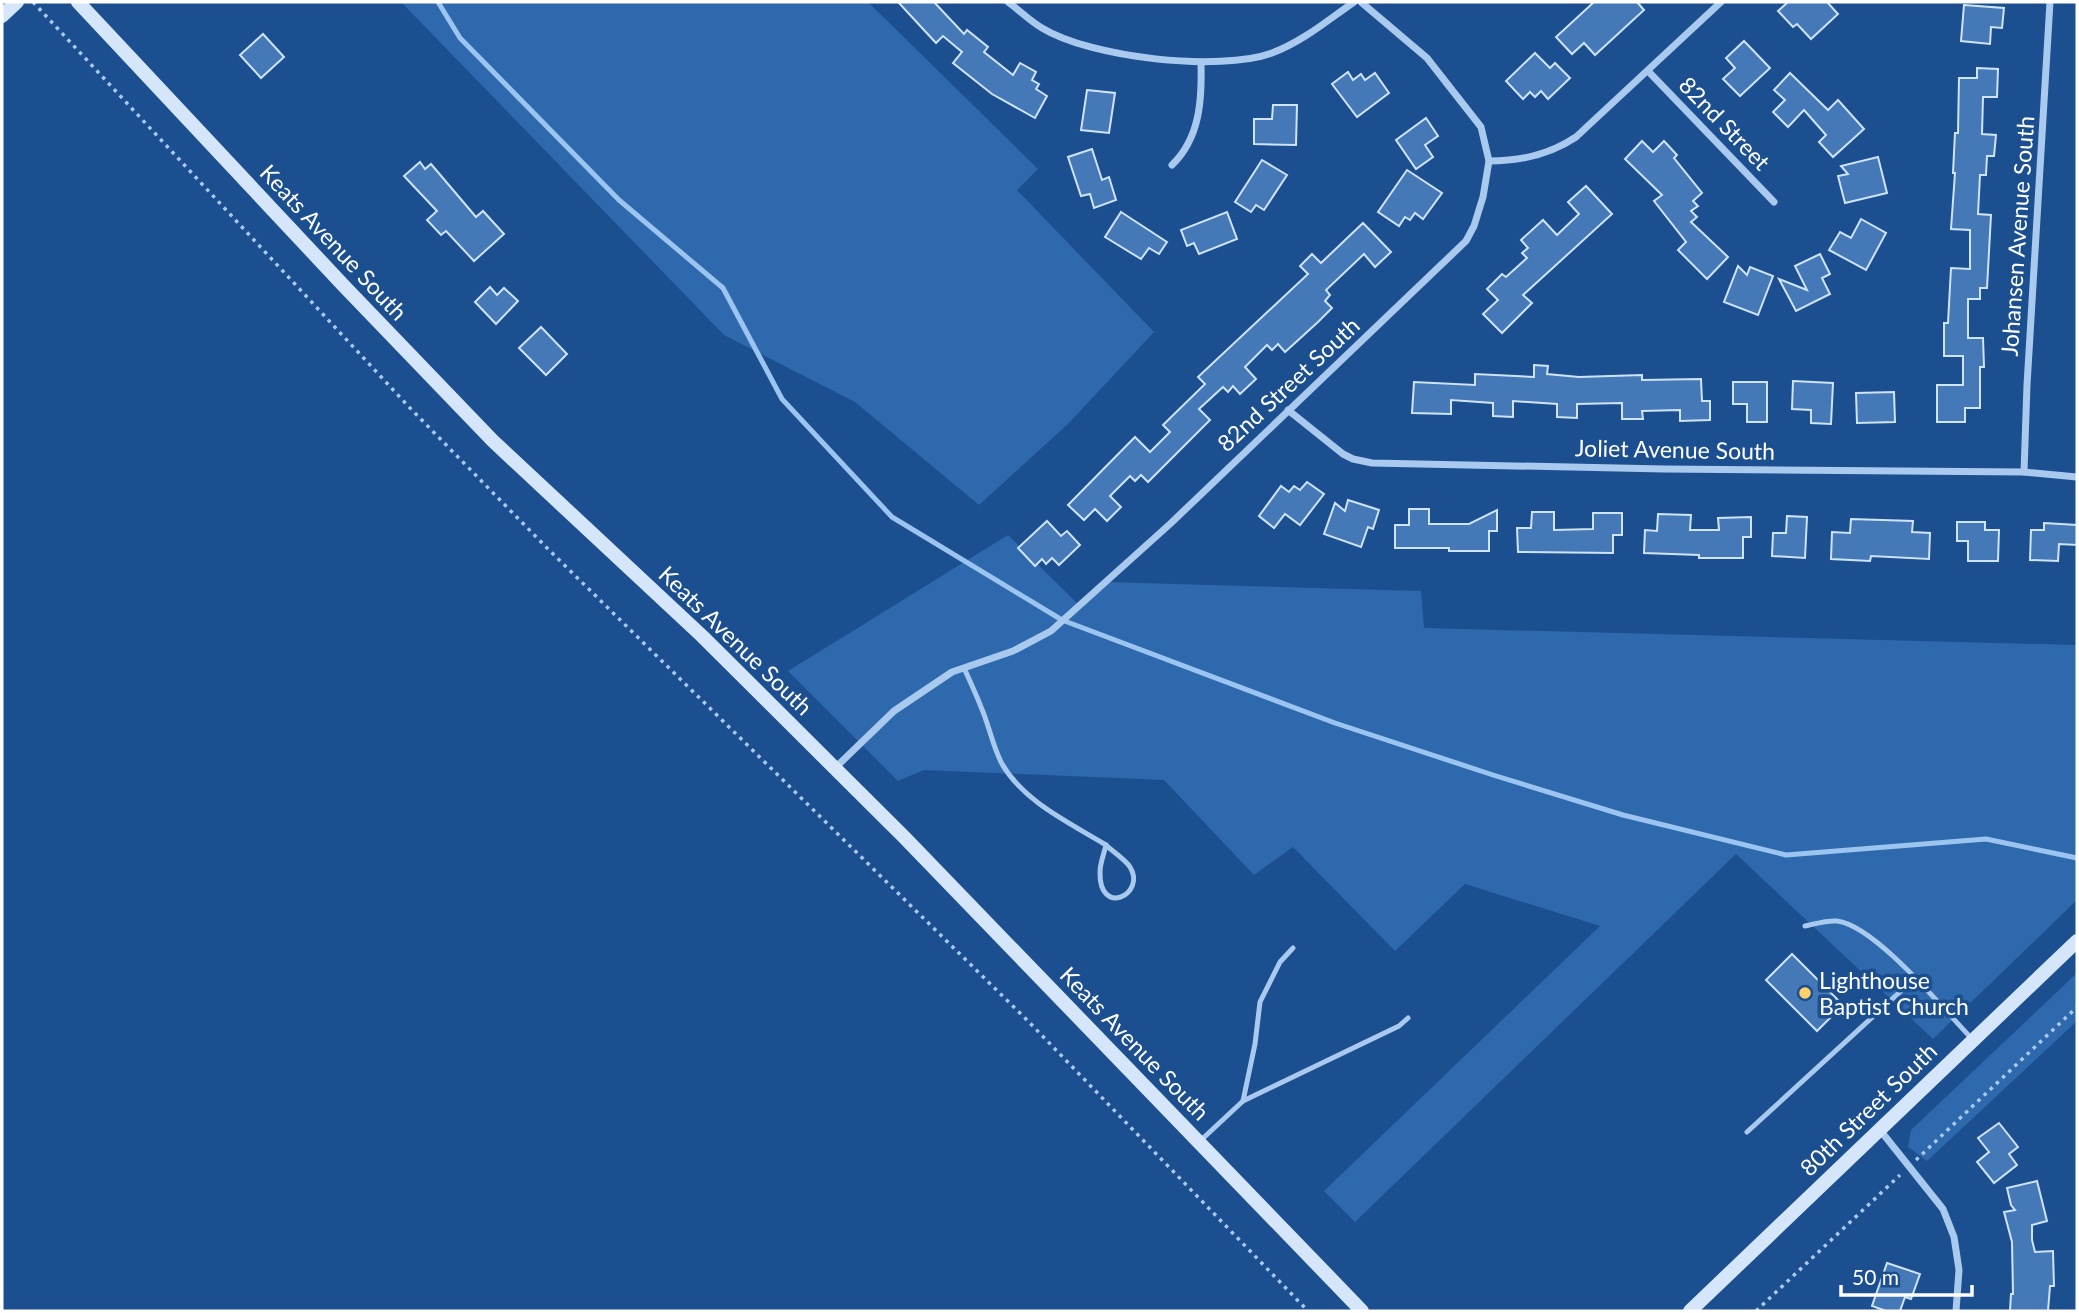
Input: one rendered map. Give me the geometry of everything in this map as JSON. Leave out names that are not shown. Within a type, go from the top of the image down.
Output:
[{"type":"main road","points":[[2,16],[17,2]]},
{"type":"main road","name":"Keats Avenue South","points":[[78,2],[333,275],[493,441],[702,636],[835,768],[1362,1311]]},
{"type":"main road","name":"80th Street South","points":[[1690,1311],[2077,941]]},
{"type":"street","points":[[1008,2],[1043,29],[1090,47],[1201,63],[1241,61],[1272,53],[1297,41],[1354,2]]},
{"type":"street","points":[[1361,2],[1427,58],[1481,127],[1489,161],[1512,161],[1559,148],[1576,137],[1721,2]]},
{"type":"street","name":"Johansen Avenue South","points":[[2024,472],[2050,2]]},
{"type":"street","points":[[1172,165],[1182,156],[1199,116],[1202,93],[1201,63]]},
{"type":"street","name":"82nd Street","points":[[1648,71],[1773,202]]},
{"type":"street","name":"82nd Street South","points":[[835,768],[894,711],[953,672],[1013,651],[1051,631],[1170,524],[1466,241],[1477,217],[1489,161]]},
{"type":"street","name":"Joliet Avenue South","points":[[1288,410],[1343,454],[1372,463],[2024,472],[2077,477]]},
{"type":"street","points":[[1880,1130],[1943,1209],[1954,1237],[1959,1270],[1956,1311]]},
{"type":"lane","points":[[964,668],[982,709],[989,736],[1003,765],[1021,787],[1044,806],[1106,845],[1130,867],[1132,887],[1115,900],[1110,898],[1101,886],[1100,870],[1106,845]]},
{"type":"lane","points":[[1805,926],[1825,921],[1838,921],[1854,926],[1876,942],[1973,1040]]},
{"type":"lane","points":[[1243,1101],[1255,1044],[1260,1002],[1280,962],[1293,948]]},
{"type":"lane","points":[[1747,1132],[1914,979]]},
{"type":"lane","points":[[1199,1142],[1243,1101],[1399,1026],[1408,1018]]},
{"type":"path","points":[[33,2],[420,418],[547,548],[1027,1020],[1308,1311]]},
{"type":"shaded area","points":[[401,2],[868,2],[1038,169],[1017,190],[1154,332],[1068,424],[979,505],[855,402],[724,335]]},
{"type":"shaded area","points":[[1008,535],[1079,605],[1105,582],[1421,591],[1424,628],[2077,645],[2077,900],[1933,1039],[1736,854],[1355,1222],[1324,1191],[1600,926],[1465,884],[1395,951],[1293,847],[1254,875],[1164,780],[924,770],[898,781],[788,671]]},
{"type":"shaded area","points":[[2077,973],[2077,1021],[1927,1161],[1908,1147],[1911,1130]]},
{"type":"building","points":[[898,2],[934,2],[964,34],[967,30],[988,47],[984,52],[1013,75],[1020,63],[1036,72],[1032,80],[1039,84],[1036,89],[1047,96],[1035,118],[992,94],[953,63],[962,52],[943,36],[936,43]]},
{"type":"building","points":[[1594,2],[1637,2],[1644,10],[1595,55],[1584,43],[1572,54],[1556,37]]},
{"type":"building","points":[[1788,2],[1827,2],[1838,14],[1811,39],[1797,24],[1793,27],[1778,11]]},
{"type":"building","points":[[1964,5],[2004,8],[2002,28],[1991,27],[1990,44],[1961,41]]},
{"type":"building","points":[[263,34],[284,57],[261,78],[240,55]]},
{"type":"building","points":[[1744,41],[1770,68],[1740,96],[1723,79],[1735,68],[1726,58]]},
{"type":"building","points":[[1535,53],[1550,68],[1555,63],[1570,78],[1548,99],[1541,91],[1535,97],[1530,92],[1523,99],[1506,81]]},
{"type":"building","points":[[1977,68],[1998,69],[1997,97],[1983,97],[1982,134],[1996,135],[1994,156],[1987,156],[1986,175],[1980,175],[1978,214],[1991,215],[1987,288],[1980,288],[1980,299],[1968,299],[1968,338],[1983,338],[1984,367],[1980,367],[1980,408],[1965,408],[1965,422],[1937,422],[1937,385],[1963,385],[1963,356],[1944,356],[1944,323],[1948,323],[1951,268],[1970,269],[1970,230],[1951,229],[1959,78],[1977,78]]},
{"type":"building","points":[[1348,72],[1353,80],[1361,74],[1365,80],[1375,73],[1389,93],[1357,117],[1332,84]]},
{"type":"building","points":[[1790,73],[1828,110],[1838,100],[1864,129],[1833,157],[1819,142],[1826,135],[1804,110],[1788,127],[1773,112],[1785,100],[1774,90]]},
{"type":"building","points":[[1087,90],[1115,93],[1109,133],[1081,130]]},
{"type":"building","points":[[1273,105],[1297,105],[1296,145],[1254,144],[1254,119],[1272,119]]},
{"type":"building","points":[[1426,118],[1438,136],[1425,145],[1433,157],[1416,169],[1396,140]]},
{"type":"building","points":[[1642,141],[1653,152],[1664,141],[1677,155],[1674,158],[1702,193],[1693,201],[1698,206],[1691,211],[1697,217],[1691,222],[1728,257],[1707,279],[1678,250],[1686,242],[1654,201],[1662,195],[1625,159]]},
{"type":"building","points":[[1092,149],[1102,180],[1109,177],[1116,200],[1094,208],[1090,194],[1081,196],[1068,157]]},
{"type":"building","points":[[1878,157],[1887,193],[1845,203],[1838,176],[1848,174],[1841,166]]},
{"type":"building","points":[[1262,160],[1287,175],[1264,210],[1256,205],[1251,212],[1235,202]]},
{"type":"building","points":[[420,162],[425,169],[431,164],[476,217],[483,211],[504,234],[474,261],[446,231],[441,235],[427,220],[437,211],[404,176]]},
{"type":"building","points":[[1407,170],[1442,193],[1423,219],[1415,213],[1410,220],[1405,217],[1399,226],[1378,212]]},
{"type":"building","points":[[1586,186],[1612,214],[1523,295],[1532,303],[1502,333],[1483,314],[1498,300],[1487,289],[1502,274],[1506,277],[1527,258],[1522,253],[1528,248],[1521,240],[1543,220],[1557,235],[1579,214],[1568,202]]},
{"type":"building","points":[[1121,212],[1167,242],[1159,254],[1149,248],[1141,259],[1105,237]]},
{"type":"building","points":[[1227,212],[1237,239],[1199,254],[1194,243],[1187,246],[1181,230]]},
{"type":"building","points":[[1861,219],[1886,233],[1866,270],[1829,250],[1840,232],[1851,238]]},
{"type":"building","points":[[1363,223],[1391,252],[1375,267],[1364,254],[1326,290],[1330,295],[1325,301],[1332,308],[1318,322],[1285,352],[1278,344],[1272,350],[1267,345],[1245,367],[1256,379],[1240,394],[1233,386],[1228,392],[1223,387],[1199,409],[1210,420],[1148,482],[1141,475],[1135,481],[1130,476],[1110,496],[1121,507],[1107,521],[1095,509],[1084,520],[1068,505],[1135,437],[1150,452],[1170,432],[1163,425],[1205,384],[1198,377],[1308,274],[1300,266],[1312,254],[1321,263]]},
{"type":"building","points":[[1820,254],[1830,274],[1822,278],[1830,294],[1796,311],[1779,279],[1807,290],[1795,266]]},
{"type":"building","points":[[1738,266],[1747,275],[1750,267],[1773,276],[1758,315],[1724,302]]},
{"type":"building","points":[[490,287],[497,295],[504,288],[518,301],[496,324],[475,302]]},
{"type":"building","points":[[541,327],[567,354],[546,375],[519,348]]},
{"type":"building","points":[[1534,365],[1548,366],[1547,374],[1579,377],[1642,375],[1642,380],[1701,379],[1702,401],[1710,401],[1710,420],[1680,421],[1680,410],[1642,411],[1643,419],[1622,419],[1622,403],[1577,404],[1577,418],[1557,417],[1557,404],[1513,401],[1513,417],[1493,416],[1493,403],[1451,400],[1451,414],[1412,413],[1414,382],[1475,385],[1475,374],[1534,377]]},
{"type":"building","points":[[1793,381],[1833,383],[1831,424],[1811,423],[1811,410],[1792,409]]},
{"type":"building","points":[[1733,382],[1767,382],[1767,422],[1747,422],[1747,404],[1733,404]]},
{"type":"building","points":[[1894,392],[1895,422],[1857,423],[1856,393]]},
{"type":"building","points":[[1307,482],[1324,494],[1300,525],[1285,514],[1274,528],[1259,516],[1281,486],[1289,492],[1294,486],[1300,490]]},
{"type":"building","points":[[1348,500],[1379,510],[1373,529],[1368,527],[1361,547],[1324,534],[1335,503],[1345,511]]},
{"type":"building","points":[[1409,509],[1429,509],[1429,524],[1469,524],[1497,510],[1497,531],[1489,531],[1489,551],[1395,548],[1395,525],[1409,525]]},
{"type":"building","points":[[1532,512],[1554,512],[1554,530],[1593,529],[1593,513],[1622,513],[1622,535],[1613,535],[1613,553],[1518,552],[1517,528],[1531,528]]},
{"type":"building","points":[[1658,514],[1691,515],[1690,530],[1719,530],[1718,518],[1751,517],[1751,537],[1743,537],[1743,558],[1699,558],[1699,555],[1644,553],[1645,530],[1657,531]]},
{"type":"building","points":[[1787,516],[1807,517],[1805,558],[1772,556],[1773,533],[1786,533]]},
{"type":"building","points":[[1851,519],[1913,521],[1912,532],[1930,533],[1929,559],[1871,556],[1870,561],[1831,559],[1832,532],[1850,533]]},
{"type":"building","points":[[1047,521],[1061,536],[1067,531],[1080,545],[1059,565],[1052,558],[1046,564],[1042,559],[1035,566],[1018,548]]},
{"type":"building","points":[[1957,522],[1985,522],[1985,530],[1999,530],[1998,561],[1968,561],[1968,541],[1957,541]]},
{"type":"building","points":[[2044,523],[2077,525],[2077,545],[2059,544],[2058,561],[2030,560],[2031,530],[2044,530]]},
{"type":"building","name":"Lighthouse Baptist Church","points":[[1792,954],[1843,1005],[1817,1031],[1766,980]]},
{"type":"building","points":[[1999,1123],[2018,1147],[2009,1154],[2017,1165],[1994,1183],[1977,1162],[1989,1152],[1978,1138]]},
{"type":"building","points":[[2037,1181],[2047,1221],[2032,1225],[2032,1240],[2035,1252],[2053,1251],[2054,1286],[2050,1286],[2048,1311],[2010,1311],[2013,1294],[2012,1242],[2004,1212],[2015,1210],[2007,1188]]},
{"type":"building","points":[[1887,1263],[1920,1274],[1911,1299],[1905,1297],[1900,1311],[1886,1311],[1872,1306]]},
{"type":"waterway","points":[[438,2],[460,38],[619,200],[723,288],[782,399],[892,517],[1062,620],[1335,723],[1493,775],[1623,815],[1786,855],[1986,839],[2077,858]]},
{"type":"place","name":"Lighthouse Baptist Church","points":[[1805,993]]}]
